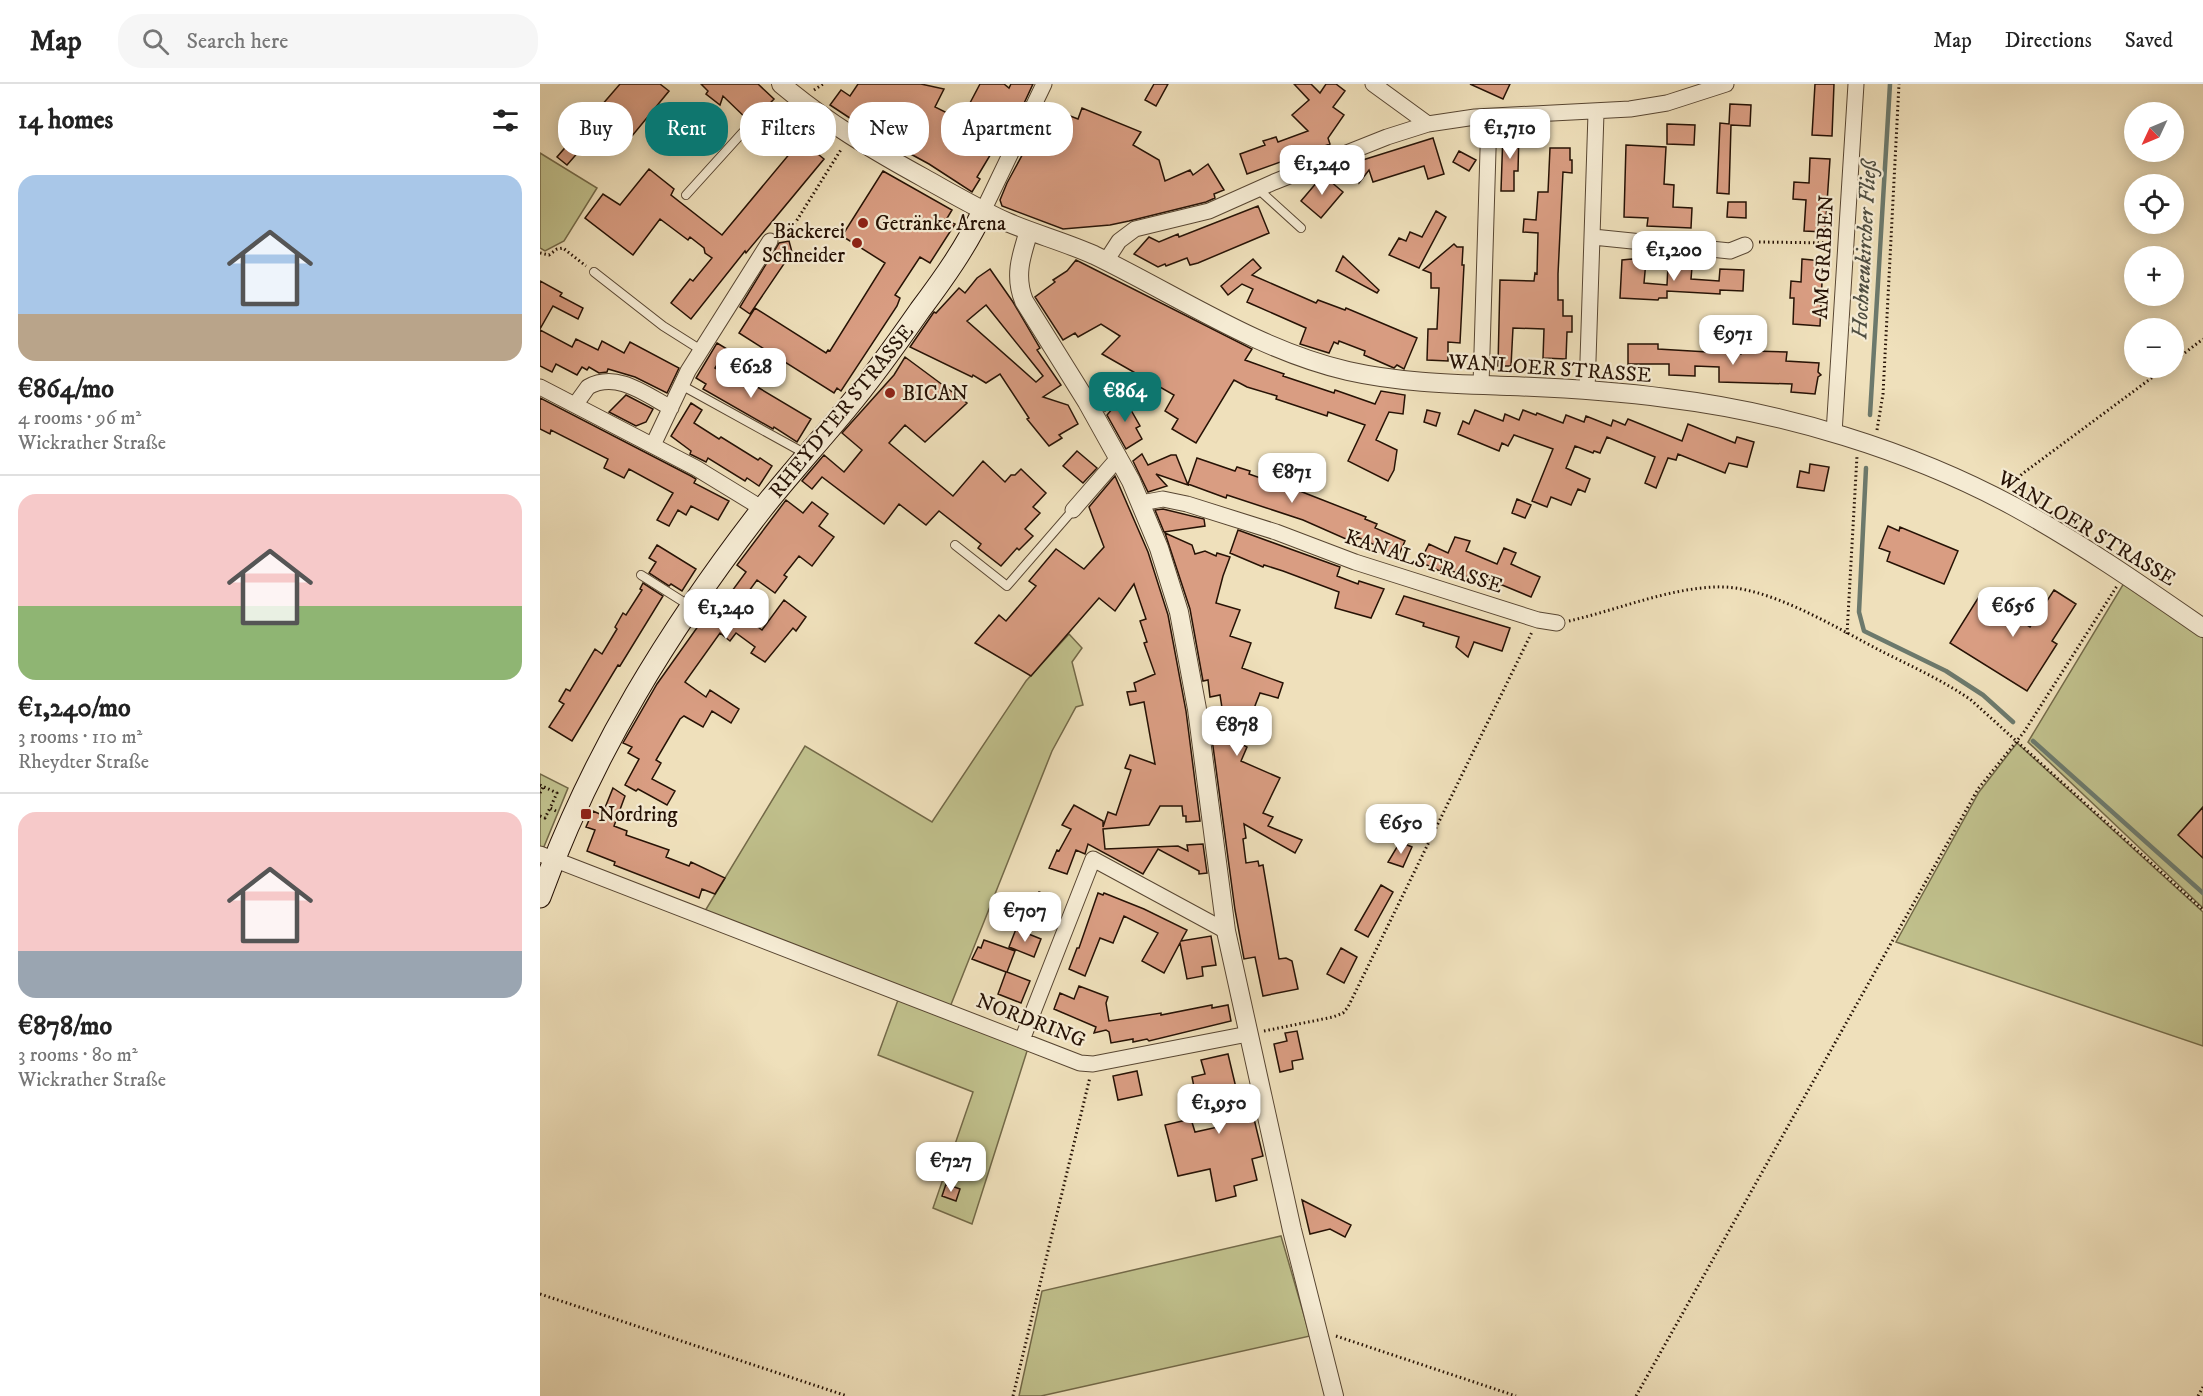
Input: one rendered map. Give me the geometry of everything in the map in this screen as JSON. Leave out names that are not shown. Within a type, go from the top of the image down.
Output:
[{"type":"main road","name":"RHEYDTER STRASSE","points":[[540,897],[547,856],[572,819],[628,703],[690,606],[763,509],[876,372],[956,262],[983,211]]},
{"type":"street","name":"WANLOER STRASSE","points":[[782,84],[848,135]]},
{"type":"street","points":[[983,211],[1044,84]]},
{"type":"street","points":[[1373,84],[1428,123]]},
{"type":"street","points":[[1106,261],[1119,241],[1128,233],[1146,226],[1209,211],[1387,137],[1428,123],[1452,119],[1596,112],[1667,103],[1726,84]]},
{"type":"street","name":"AM GRABEN","points":[[1834,433],[1856,84]]},
{"type":"street","points":[[1587,391],[1596,112]]},
{"type":"street","points":[[1481,385],[1489,117]]},
{"type":"street","name":"WANLOER STRASSE","points":[[885,156],[983,211],[1106,261],[1242,332],[1304,358],[1345,370],[1383,377],[1667,398],[1736,408],[1858,441],[1930,468],[2001,500],[2125,574],[2203,628]]},
{"type":"street","points":[[1029,231],[1018,273],[1023,301],[1119,457],[1141,503],[1164,561],[1185,635],[1226,931],[1292,1230],[1334,1396]]},
{"type":"street","points":[[1593,237],[1730,251],[1745,245]]},
{"type":"street","points":[[653,445],[681,385],[701,350],[770,242]]},
{"type":"street","points":[[575,405],[588,387],[597,382],[609,381],[629,385],[670,408]]},
{"type":"street","points":[[540,387],[717,480],[763,509]]},
{"type":"street","points":[[1073,510],[1119,457]]},
{"type":"street","name":"KANALSTRASSE","points":[[1141,503],[1163,499],[1187,504],[1276,532],[1355,562],[1538,620],[1557,622]]},
{"type":"street","name":"NORDRING","points":[[547,856],[1075,1061],[1093,1064],[1248,1034]]},
{"type":"street","points":[[1022,1040],[1094,859],[1226,931]]},
{"type":"lane","points":[[686,195],[743,132],[773,132],[800,100]]},
{"type":"lane","points":[[1258,189],[1301,228]]},
{"type":"lane","points":[[594,273],[663,326],[701,350]]},
{"type":"lane","points":[[681,385],[807,454]]},
{"type":"lane","points":[[955,545],[1007,586],[1073,510]]},
{"type":"lane","points":[[641,575],[690,606]]},
{"type":"path","points":[[815,89],[823,84]]},
{"type":"path","points":[[1876,431],[1883,394],[1899,84]]},
{"type":"path","points":[[770,242],[787,236],[848,139]]},
{"type":"path","points":[[1745,245],[1764,240],[1845,244]]},
{"type":"path","points":[[540,253],[549,255],[563,248],[594,273]]},
{"type":"path","points":[[2184,353],[2203,339]]},
{"type":"path","points":[[2001,500],[2012,482],[2152,378]]},
{"type":"path","points":[[1847,634],[1858,441]]},
{"type":"path","points":[[1636,1396],[1978,789],[2024,732],[2125,574]]},
{"type":"path","points":[[1557,622],[1582,618],[1683,592],[1717,587],[1737,588],[1769,597],[1847,634],[1966,696],[2017,739],[2203,910]]},
{"type":"path","points":[[1248,1034],[1333,1017],[1348,1007],[1538,620]]},
{"type":"path","points":[[540,793],[542,786],[557,793],[545,818],[540,816]]},
{"type":"path","points":[[550,808],[572,819]]},
{"type":"path","points":[[1013,1396],[1093,1064]]},
{"type":"path","points":[[540,1294],[847,1396]]},
{"type":"path","points":[[1318,1330],[1516,1396]]},
{"type":"path","points":[[2198,1396],[2203,1387]]},
{"type":"green space","points":[[540,153],[597,188],[564,241],[545,251],[540,248]]},
{"type":"green space","points":[[2124,583],[2203,638],[2203,908],[2028,742]]},
{"type":"green space","points":[[1069,634],[1082,648],[1072,662],[1083,705],[1076,707],[1052,751],[950,1007],[705,911],[805,746],[932,822],[1026,681]]},
{"type":"green space","points":[[2017,743],[2203,912],[2203,1046],[1896,942],[1979,792]]},
{"type":"green space","points":[[540,774],[568,788],[543,849],[540,847]]},
{"type":"green space","points":[[898,1000],[1028,1048],[972,1224],[933,1208],[973,1092],[878,1055]]},
{"type":"green space","points":[[1281,1236],[1310,1336],[1041,1396],[1019,1396],[1042,1291]]},
{"type":"building","points":[[620,84],[660,84],[669,91],[660,102],[645,102],[645,120],[633,135],[633,102],[604,102]]},
{"type":"building","points":[[701,84],[758,84],[774,99],[771,102],[740,102],[740,112],[723,96],[721,102],[716,102],[706,94],[708,91]]},
{"type":"building","points":[[858,84],[921,84],[944,89],[935,107],[941,110],[941,156],[990,156],[977,177],[980,179],[972,192],[914,156],[929,156],[929,102],[848,102],[848,117],[836,109],[836,102],[832,102],[841,90],[850,96]]},
{"type":"building","points":[[980,84],[1004,84],[1009,88],[1011,84],[1033,84],[1025,102],[970,102]]},
{"type":"building","points":[[1154,84],[1168,84],[1156,106],[1145,100]]},
{"type":"building","points":[[1294,84],[1311,84],[1320,93],[1326,84],[1336,84],[1345,91],[1333,107],[1344,115],[1328,138],[1330,144],[1247,174],[1240,154],[1265,145],[1263,141],[1276,137],[1278,142],[1308,131],[1292,115],[1309,100]]},
{"type":"building","points":[[1470,84],[1510,84],[1503,99]]},
{"type":"building","points":[[1815,84],[1834,84],[1832,136],[1812,135]]},
{"type":"building","points":[[1730,104],[1751,105],[1750,126],[1731,125],[1729,194],[1717,193],[1720,123],[1729,124]]},
{"type":"building","points":[[1082,108],[1141,132],[1133,145],[1159,160],[1165,181],[1190,170],[1193,175],[1208,164],[1224,190],[1214,194],[1215,198],[1206,202],[1129,221],[1063,229],[1002,206],[1000,200],[1022,156],[1073,156],[1073,117],[1078,119]]},
{"type":"building","points":[[1667,124],[1695,125],[1694,145],[1667,144]]},
{"type":"building","points":[[1519,131],[1518,171],[1514,171],[1514,191],[1501,191],[1503,132]]},
{"type":"building","points":[[1433,138],[1444,174],[1428,179],[1424,166],[1373,182],[1369,170],[1359,183],[1353,163]]},
{"type":"building","points":[[1626,145],[1666,147],[1664,184],[1674,185],[1673,207],[1692,208],[1691,228],[1647,226],[1648,218],[1624,217]]},
{"type":"building","points":[[1550,148],[1570,148],[1570,160],[1572,160],[1572,173],[1563,172],[1558,274],[1558,300],[1563,300],[1563,316],[1572,316],[1572,332],[1567,332],[1566,359],[1543,358],[1544,329],[1513,328],[1511,366],[1498,366],[1500,280],[1534,281],[1535,273],[1537,274],[1538,233],[1523,232],[1524,219],[1536,220],[1538,192],[1548,192]]},
{"type":"building","points":[[1459,151],[1476,160],[1469,171],[1453,162]]},
{"type":"building","points":[[558,156],[575,156],[567,165]]},
{"type":"building","points":[[788,156],[820,156],[824,159],[746,253],[745,251],[691,319],[671,303],[690,279],[693,281],[712,258],[705,253],[704,248],[690,237],[688,240],[660,219],[633,255],[585,218],[603,194],[620,205],[649,169],[674,189],[671,195],[722,235]]},
{"type":"building","points":[[1810,158],[1830,159],[1825,232],[1804,231],[1806,200],[1793,199],[1794,182],[1809,183]]},
{"type":"building","points":[[883,171],[952,210],[946,220],[955,224],[930,263],[920,257],[895,295],[900,298],[897,306],[841,391],[837,388],[834,393],[739,333],[755,308],[826,353],[830,351],[885,263],[842,236]]},
{"type":"building","points":[[1323,175],[1343,192],[1321,218],[1301,201]]},
{"type":"building","points":[[1728,202],[1746,202],[1746,218],[1727,217]]},
{"type":"building","points":[[1258,206],[1269,233],[1198,263],[1190,265],[1187,258],[1158,267],[1134,254],[1149,237],[1159,242],[1178,234],[1179,237]]},
{"type":"building","points":[[1436,211],[1446,217],[1419,268],[1389,255],[1399,238],[1406,241],[1410,232],[1422,237]]},
{"type":"building","points":[[789,241],[792,252],[750,314],[740,307],[779,243]]},
{"type":"building","points":[[1454,244],[1457,247],[1463,247],[1460,343],[1448,342],[1448,361],[1427,360],[1428,329],[1437,329],[1439,288],[1431,288],[1431,273],[1423,270]]},
{"type":"building","points":[[1343,256],[1379,290],[1377,293],[1336,271]]},
{"type":"building","points":[[1253,259],[1261,268],[1252,275],[1316,303],[1318,300],[1345,310],[1346,308],[1417,338],[1404,369],[1397,365],[1394,368],[1364,355],[1365,351],[1339,341],[1338,344],[1334,342],[1329,353],[1300,344],[1306,328],[1247,302],[1253,289],[1242,284],[1228,295],[1221,286]]},
{"type":"building","points":[[1802,259],[1823,261],[1820,326],[1793,324],[1794,298],[1790,298],[1791,281],[1801,282]]},
{"type":"building","points":[[1076,260],[1252,349],[1245,360],[1284,374],[1283,376],[1375,404],[1381,391],[1405,395],[1403,414],[1389,412],[1376,440],[1397,450],[1394,470],[1388,481],[1348,461],[1365,425],[1328,412],[1327,416],[1276,399],[1277,396],[1247,387],[1234,380],[1196,443],[1172,429],[1178,419],[1165,411],[1174,395],[1102,354],[1120,336],[1101,324],[1078,337],[1075,333],[1063,340],[1035,297],[1055,282],[1053,280],[1067,271]]},
{"type":"building","points":[[1622,260],[1646,261],[1644,283],[1667,285],[1668,265],[1692,267],[1691,279],[1719,281],[1720,269],[1744,270],[1743,291],[1720,290],[1720,294],[1667,291],[1667,298],[1658,300],[1620,298]]},
{"type":"building","points":[[990,269],[1013,302],[1040,348],[1037,350],[1061,385],[1043,397],[1068,405],[1078,424],[1059,435],[1062,438],[1049,446],[1027,419],[1029,418],[1000,374],[986,383],[910,347],[934,312],[936,313],[959,288],[965,293],[977,278]],"holes":[[[986,305],[1043,376],[1036,382],[967,321]]]},
{"type":"building","points":[[540,281],[562,293],[560,296],[583,308],[578,319],[553,306],[540,329]]},
{"type":"building","points":[[540,330],[572,347],[576,339],[598,350],[602,341],[624,353],[630,342],[679,368],[667,393],[635,377],[608,369],[607,372],[599,373],[589,367],[587,370],[582,367],[577,375],[556,364],[552,372],[540,366]]},
{"type":"building","points":[[717,343],[727,349],[715,368],[750,390],[754,385],[811,419],[797,442],[703,389],[706,384],[696,378]]},
{"type":"building","points":[[1741,343],[1753,343],[1753,351],[1787,352],[1786,361],[1819,363],[1818,372],[1821,375],[1818,377],[1815,394],[1791,392],[1792,384],[1719,382],[1719,367],[1695,366],[1695,376],[1669,375],[1669,364],[1628,364],[1628,344],[1658,344],[1658,349],[1741,354]]},
{"type":"building","points":[[905,357],[967,403],[925,442],[905,425],[889,443],[953,496],[983,461],[1005,482],[1021,469],[1046,493],[1033,507],[1040,513],[1025,529],[1033,536],[1019,550],[1017,548],[1001,566],[978,548],[981,544],[939,511],[926,525],[899,504],[884,524],[822,477],[812,489],[802,481],[824,455],[844,472],[862,450],[842,433],[894,375]]},
{"type":"building","points":[[626,395],[653,409],[646,422],[636,426],[609,412]]},
{"type":"building","points":[[1106,396],[1111,397],[1116,404],[1105,411],[1099,400]]},
{"type":"building","points":[[1123,396],[1140,426],[1136,428],[1142,439],[1126,449],[1107,415]]},
{"type":"building","points":[[540,398],[691,476],[696,479],[694,483],[729,501],[718,520],[691,506],[686,515],[678,510],[669,526],[657,520],[673,493],[629,469],[624,478],[604,468],[608,459],[551,430],[550,434],[540,429]]},
{"type":"building","points":[[691,403],[702,410],[694,423],[719,439],[721,437],[772,466],[759,486],[747,478],[745,481],[708,458],[706,462],[690,454],[691,451],[671,436]]},
{"type":"building","points":[[1427,410],[1440,413],[1436,426],[1424,422]]},
{"type":"building","points":[[1475,410],[1503,421],[1505,414],[1519,420],[1523,410],[1563,423],[1566,415],[1584,422],[1586,416],[1611,426],[1613,420],[1625,425],[1628,419],[1682,441],[1688,424],[1735,443],[1737,437],[1754,442],[1747,467],[1729,463],[1725,473],[1678,454],[1676,460],[1668,458],[1656,488],[1645,483],[1655,457],[1607,437],[1600,453],[1594,451],[1593,453],[1575,446],[1566,468],[1590,479],[1585,492],[1578,489],[1571,505],[1551,497],[1547,507],[1532,501],[1553,449],[1514,435],[1508,446],[1502,443],[1499,451],[1458,434],[1463,421],[1469,424]]},
{"type":"building","points":[[1077,451],[1097,468],[1083,483],[1063,466]]},
{"type":"building","points":[[1142,454],[1148,465],[1176,455],[1188,485],[1156,474],[1167,486],[1148,492],[1133,461]]},
{"type":"building","points":[[1197,458],[1235,471],[1237,467],[1250,471],[1249,474],[1275,483],[1278,473],[1291,478],[1287,486],[1366,517],[1365,519],[1377,524],[1375,528],[1405,541],[1397,559],[1380,552],[1382,548],[1357,537],[1355,543],[1303,520],[1227,495],[1226,498],[1188,484]]},
{"type":"building","points":[[1810,464],[1829,467],[1824,491],[1797,487],[1800,471],[1809,473]]},
{"type":"building","points":[[1115,476],[1148,552],[1168,615],[1186,711],[1200,821],[1186,822],[1182,806],[1160,806],[1149,825],[1103,829],[1105,849],[1178,846],[1188,851],[1187,845],[1203,844],[1207,873],[1199,874],[1199,871],[1158,849],[1143,874],[1088,844],[1085,854],[1076,850],[1067,874],[1049,868],[1057,850],[1059,851],[1071,829],[1062,825],[1074,805],[1103,821],[1103,827],[1108,812],[1116,815],[1131,770],[1125,768],[1130,755],[1155,764],[1144,702],[1130,705],[1127,692],[1136,691],[1134,683],[1155,674],[1144,643],[1147,642],[1140,621],[1146,619],[1134,584],[1115,611],[1099,598],[1031,676],[975,643],[999,615],[1006,621],[1036,586],[1029,581],[1056,549],[1084,569],[1104,547],[1089,507]]},
{"type":"building","points":[[1517,499],[1531,505],[1525,518],[1512,513]]},
{"type":"building","points":[[786,500],[803,513],[812,502],[828,514],[819,526],[834,537],[812,566],[799,556],[784,575],[787,577],[775,593],[757,580],[735,610],[762,630],[784,600],[806,617],[796,631],[793,628],[765,662],[751,653],[755,647],[736,633],[730,641],[720,633],[685,682],[706,697],[710,690],[739,709],[731,723],[712,711],[703,727],[684,716],[680,719],[656,760],[661,763],[652,779],[675,791],[667,805],[638,789],[636,791],[625,785],[639,759],[628,753],[632,747],[623,743],[657,684],[699,625],[696,623],[715,595],[724,602],[746,572],[737,565]]},
{"type":"building","points":[[1163,509],[1204,519],[1205,526],[1164,532],[1155,510]]},
{"type":"building","points":[[1888,526],[1899,531],[1900,527],[1958,551],[1944,584],[1887,561],[1890,552],[1879,548]]},
{"type":"building","points":[[1238,530],[1340,567],[1337,576],[1358,584],[1359,581],[1384,589],[1371,618],[1335,608],[1339,592],[1283,571],[1264,565],[1263,567],[1230,553]]},
{"type":"building","points":[[1165,533],[1192,545],[1195,554],[1205,551],[1216,556],[1217,553],[1230,557],[1216,603],[1240,610],[1230,636],[1251,643],[1242,668],[1283,683],[1278,698],[1260,693],[1244,734],[1247,735],[1243,745],[1247,747],[1241,761],[1280,778],[1263,813],[1273,817],[1268,826],[1302,840],[1295,853],[1244,824],[1246,838],[1243,839],[1246,863],[1258,861],[1259,866],[1263,865],[1279,959],[1286,958],[1292,961],[1298,989],[1263,996],[1255,957],[1244,959],[1235,910],[1210,724],[1224,721],[1220,695],[1210,697],[1208,680],[1203,681],[1190,609]]},
{"type":"building","points":[[1455,537],[1470,541],[1466,551],[1497,564],[1504,548],[1516,553],[1511,564],[1540,577],[1531,597],[1490,580],[1477,576],[1475,580],[1442,567],[1440,571],[1420,562],[1429,544],[1448,553]]},
{"type":"building","points":[[657,545],[696,569],[682,591],[671,584],[669,586],[649,573],[656,562],[649,558]]},
{"type":"building","points":[[643,583],[663,596],[572,741],[549,727],[564,704],[559,701],[566,689],[570,691],[595,649],[602,654],[617,629],[615,627],[623,613],[626,615],[642,590],[640,589]]},
{"type":"building","points":[[2054,590],[2076,604],[2052,641],[2057,644],[2027,691],[1950,643],[1980,595],[2030,627]]},
{"type":"building","points":[[1404,596],[1510,628],[1502,651],[1474,642],[1468,657],[1456,647],[1459,637],[1423,626],[1424,623],[1396,614]]},
{"type":"building","points":[[613,788],[625,796],[614,826],[627,831],[626,835],[669,850],[666,857],[689,866],[691,862],[725,878],[715,894],[702,889],[699,898],[614,865],[615,862],[587,851],[595,830],[586,827],[593,811],[602,815]]},
{"type":"building","points":[[2203,807],[2203,858],[2178,835]]},
{"type":"building","points":[[1400,842],[1412,847],[1403,867],[1388,862]]},
{"type":"building","points":[[1381,885],[1393,892],[1368,937],[1355,930]]},
{"type":"building","points":[[1039,892],[1057,899],[1050,916],[1032,909]]},
{"type":"building","points":[[1098,893],[1103,895],[1104,893],[1144,909],[1187,930],[1181,941],[1211,936],[1216,965],[1202,967],[1203,976],[1187,979],[1180,943],[1164,973],[1142,961],[1158,933],[1124,916],[1113,943],[1100,938],[1085,976],[1069,969],[1077,948],[1079,948]]},
{"type":"building","points":[[1016,929],[1041,939],[1034,957],[1009,947]]},
{"type":"building","points":[[984,940],[1015,951],[1007,972],[1030,981],[1021,1003],[998,994],[1006,972],[972,959]]},
{"type":"building","points":[[1341,948],[1357,957],[1344,983],[1327,974]]},
{"type":"building","points":[[1079,986],[1108,997],[1106,1003],[1109,1021],[1161,1013],[1161,1015],[1212,1005],[1212,1008],[1228,1005],[1231,1021],[1149,1041],[1147,1039],[1133,1042],[1133,1039],[1111,1043],[1109,1032],[1106,1030],[1094,1033],[1096,1027],[1054,1009],[1060,993],[1074,999]]},
{"type":"building","points":[[1297,1031],[1303,1059],[1292,1061],[1293,1069],[1280,1072],[1274,1044],[1287,1041],[1285,1033]]},
{"type":"building","points":[[1228,1054],[1237,1092],[1247,1090],[1263,1156],[1252,1159],[1257,1180],[1234,1186],[1236,1196],[1216,1201],[1210,1169],[1178,1176],[1165,1125],[1191,1119],[1195,1132],[1218,1127],[1215,1112],[1227,1109],[1222,1086],[1195,1092],[1192,1077],[1205,1074],[1201,1060]]},
{"type":"building","points":[[1137,1071],[1142,1095],[1118,1100],[1113,1076]]},
{"type":"building","points":[[946,1184],[960,1189],[956,1201],[942,1196]]},
{"type":"building","points":[[1302,1200],[1351,1225],[1345,1237],[1330,1229],[1310,1234]]},
{"type":"waterway","name":"Hochneukircher Fließ","points":[[1870,415],[1890,84]]},
{"type":"waterway","name":"Hochneukircher Fließ","points":[[1866,468],[1859,612],[1864,631],[1946,671],[1983,695],[2013,722]]},
{"type":"waterway","name":"Hochneukircher Fließ","points":[[2033,741],[2203,893]]},
{"type":"place","name":"Getränke Arena","points":[[863,223]]},
{"type":"place","name":"Bäckerei Schneider","points":[[857,243]]},
{"type":"place","name":"BICAN","points":[[890,393]]},
{"type":"place","name":"Nordring","points":[[586,814]]}]
